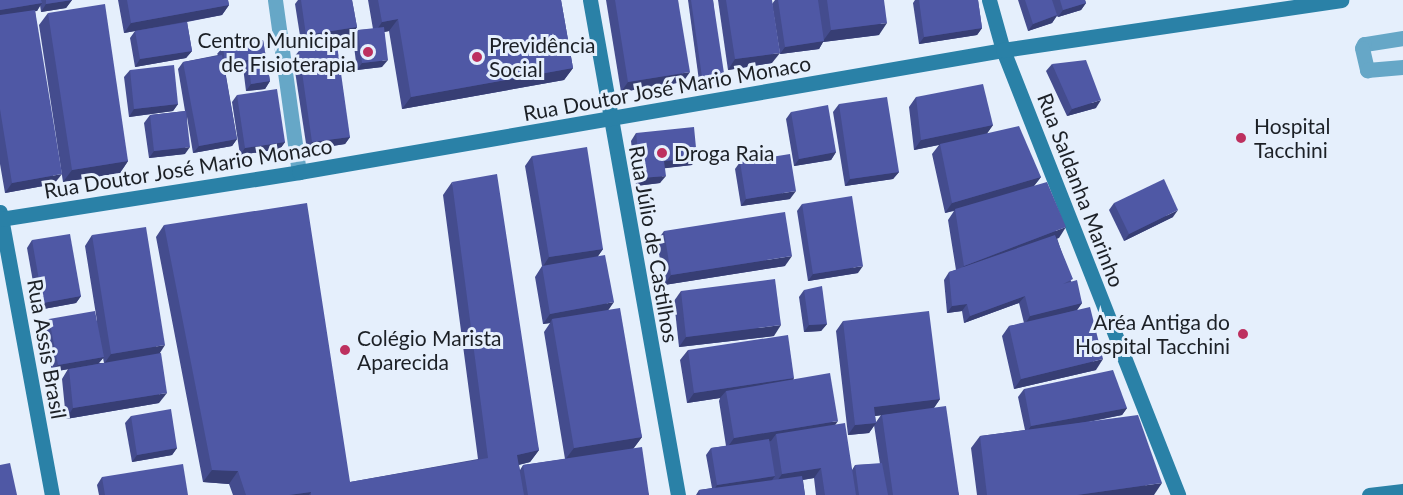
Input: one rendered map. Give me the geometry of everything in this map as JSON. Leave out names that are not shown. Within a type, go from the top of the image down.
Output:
[{"type":"street","points":[[275,0],[299,172]]},
{"type":"street","name":"Rua Júlio de Castilhos","points":[[590,0],[678,495]]},
{"type":"street","name":"Rua Saldanha Marinho","points":[[988,0],[1003,50],[1178,495]]},
{"type":"street","name":"Rua Doutor José Mario Monaco","points":[[1,216],[299,172],[1003,50],[1341,0]]},
{"type":"street","points":[[1403,38],[1364,44],[1362,48],[1367,70],[1403,67]]},
{"type":"street","name":"Rua Assis Brasil","points":[[1,216],[52,495]]},
{"type":"street","points":[[1370,495],[1403,490]]},
{"type":"building","points":[[0,0],[41,0],[42,3],[0,10]]},
{"type":"building","points":[[46,0],[72,0],[46,4]]},
{"type":"building","points":[[127,0],[228,0],[229,5],[131,23]]},
{"type":"building","points":[[301,0],[352,0],[357,27],[306,35]]},
{"type":"building","name":"Previdência Social","points":[[378,0],[561,0],[573,68],[411,97],[398,19],[382,22]]},
{"type":"building","points":[[615,0],[678,0],[690,72],[628,82]]},
{"type":"building","points":[[691,0],[713,0],[725,80],[703,84]]},
{"type":"building","points":[[726,0],[772,0],[780,53],[735,59]]},
{"type":"building","points":[[778,0],[818,0],[824,41],[785,47]]},
{"type":"building","points":[[827,0],[884,0],[887,23],[831,30]]},
{"type":"building","points":[[919,0],[978,0],[982,28],[924,37]]},
{"type":"building","points":[[1025,0],[1052,0],[1057,15],[1033,24]]},
{"type":"building","points":[[1060,0],[1085,0],[1086,3],[1063,10]]},
{"type":"building","points":[[105,4],[128,161],[72,170],[48,13]]},
{"type":"building","points":[[35,10],[62,174],[12,183],[0,109],[0,15]]},
{"type":"building","points":[[187,22],[192,51],[140,59],[135,31]]},
{"type":"building","points":[[384,27],[388,60],[362,63],[358,30]]},
{"type":"building","points":[[263,40],[270,81],[251,84],[248,60],[225,63],[223,47]]},
{"type":"building","points":[[337,45],[350,137],[312,142],[299,51]]},
{"type":"building","points":[[222,55],[237,139],[199,146],[183,62]]},
{"type":"building","points":[[1086,60],[1101,100],[1072,109],[1052,64]]},
{"type":"building","points":[[174,65],[178,104],[134,109],[130,70]]},
{"type":"building","points":[[983,84],[993,125],[921,140],[916,97]]},
{"type":"building","points":[[277,89],[285,142],[245,148],[237,95]]},
{"type":"building","points":[[887,97],[899,172],[850,179],[839,104]]},
{"type":"building","points":[[828,105],[836,152],[799,159],[791,112]]},
{"type":"building","points":[[186,111],[190,147],[154,151],[150,115]]},
{"type":"building","points":[[1019,126],[1041,177],[952,203],[940,144]]},
{"type":"building","name":"Droga Raia","points":[[694,127],[697,158],[664,161],[666,176],[641,178],[636,133]]},
{"type":"building","points":[[587,147],[603,249],[549,257],[532,156]]},
{"type":"building","points":[[790,154],[796,191],[746,199],[740,162]]},
{"type":"building","points":[[497,174],[539,450],[517,455],[524,495],[311,495],[311,492],[289,495],[246,495],[238,471],[212,470],[164,225],[307,203],[350,482],[488,458],[452,182]]},
{"type":"building","points":[[1164,179],[1178,210],[1129,234],[1114,203]]},
{"type":"building","points":[[1047,182],[1066,227],[964,266],[955,209]]},
{"type":"building","points":[[852,196],[863,266],[813,274],[802,204]]},
{"type":"building","points":[[785,212],[792,256],[671,275],[664,231]]},
{"type":"building","points":[[146,227],[165,345],[111,354],[92,235]]},
{"type":"building","points":[[70,234],[81,296],[43,303],[32,240]]},
{"type":"building","points":[[1055,235],[1073,279],[1063,284],[1077,280],[1082,303],[1030,316],[1025,296],[970,316],[967,304],[952,306],[949,272]]},
{"type":"building","points":[[605,255],[614,302],[550,314],[542,266]]},
{"type":"building","points":[[775,279],[781,325],[686,337],[681,291]]},
{"type":"building","points":[[822,286],[827,324],[809,325],[804,290]]},
{"type":"building","points":[[1090,307],[1103,359],[1021,379],[1009,326]]},
{"type":"building","points":[[620,308],[642,437],[574,448],[552,319]]},
{"type":"building","points":[[95,311],[104,357],[58,365],[49,319]]},
{"type":"building","points":[[929,311],[940,399],[874,407],[876,423],[855,425],[843,321]]},
{"type":"building","points":[[788,335],[794,378],[694,393],[688,350]]},
{"type":"building","points":[[161,353],[167,393],[73,408],[69,369]]},
{"type":"building","points":[[1113,370],[1127,408],[1031,426],[1024,389]]},
{"type":"building","points":[[830,373],[838,421],[734,438],[726,391]]},
{"type":"building","points":[[946,406],[959,495],[893,495],[882,415]]},
{"type":"building","points":[[171,409],[177,448],[137,455],[131,416]]},
{"type":"building","points":[[1138,415],[1162,483],[1077,495],[987,495],[980,436]]},
{"type":"building","points":[[845,423],[856,495],[825,495],[821,468],[782,474],[776,434]]},
{"type":"building","points":[[769,439],[775,476],[717,485],[711,448]]},
{"type":"building","points":[[642,447],[649,495],[528,495],[523,465]]},
{"type":"building","points":[[10,463],[17,495],[0,495],[0,465]]},
{"type":"building","points":[[882,463],[888,495],[859,495],[855,465]]},
{"type":"building","points":[[183,464],[188,495],[105,495],[102,477]]},
{"type":"building","points":[[802,476],[805,495],[700,495],[699,490]]},
{"type":"place","name":"Centro Municipal de Fisioterapia","points":[[368,52]]},
{"type":"place","name":"Previdência Social","points":[[477,57]]},
{"type":"place","name":"Hospital Tacchini","points":[[1241,138]]},
{"type":"place","name":"Droga Raia","points":[[662,153]]},
{"type":"place","name":"Aréa Antiga do Hospital Tacchini","points":[[1243,334]]},
{"type":"place","name":"Colégio Marista Aparecida","points":[[345,350]]}]
